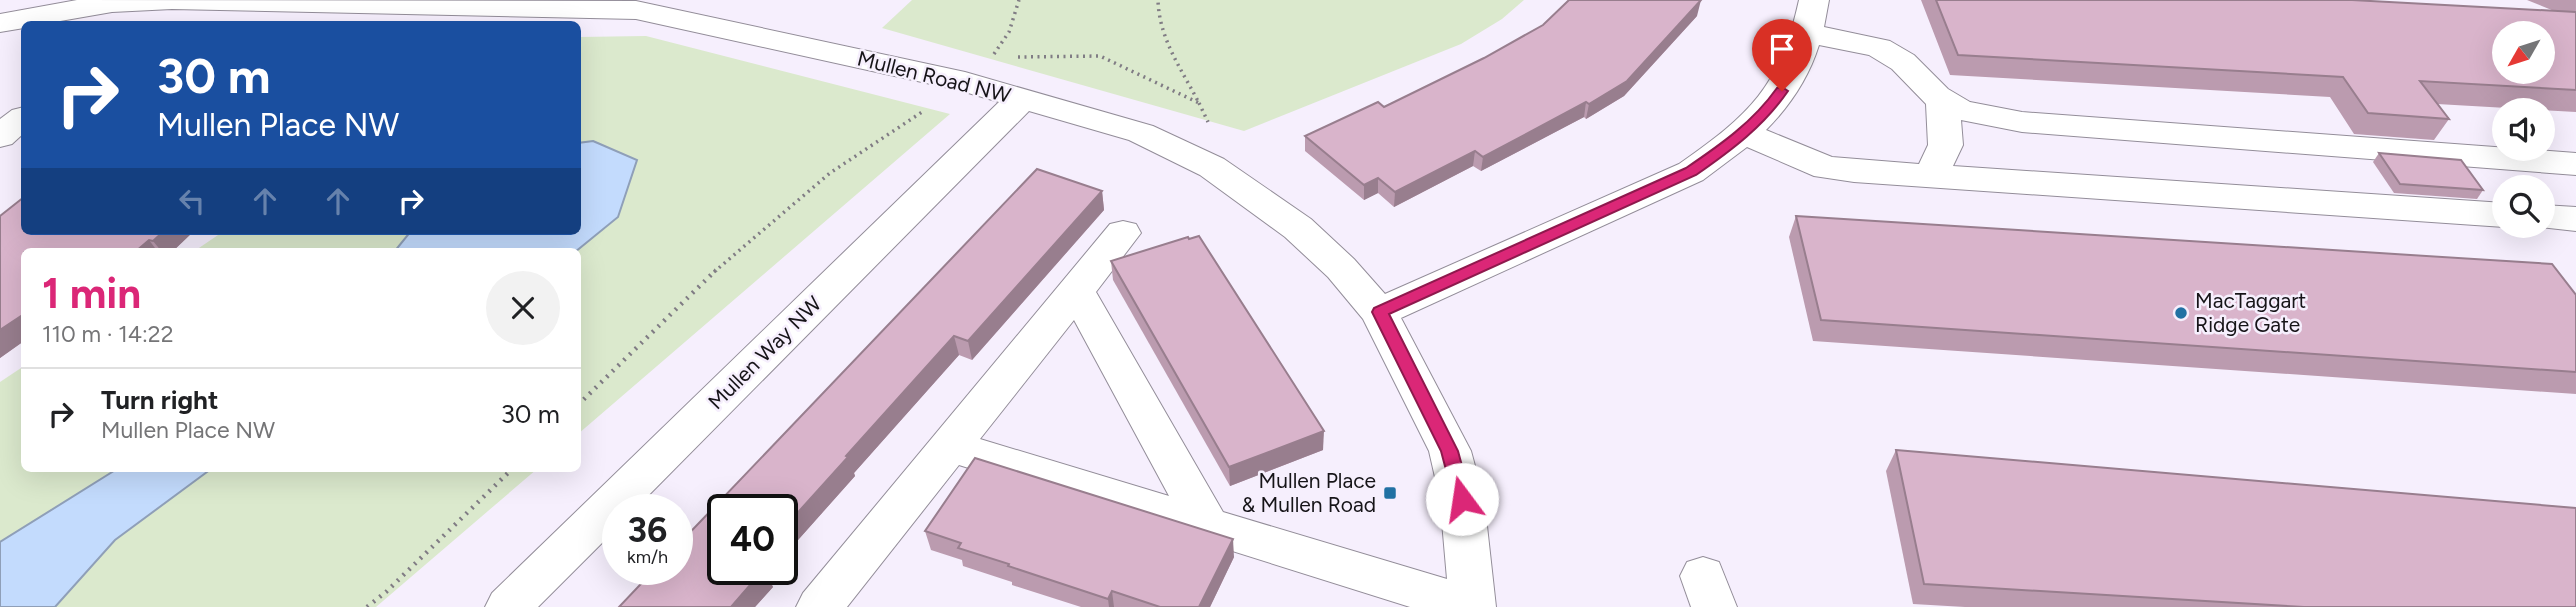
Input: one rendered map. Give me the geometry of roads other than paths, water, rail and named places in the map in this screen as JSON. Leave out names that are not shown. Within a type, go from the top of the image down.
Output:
[{"type":"street","name":"Mullen Road NW","points":[[0,23],[172,0],[640,5],[917,71],[1141,134],[1212,167],[1298,228],[1341,268],[1380,312],[1450,451],[1462,499],[1473,607]]},
{"type":"street","points":[[1380,312],[1691,172],[1744,133],[1769,109],[1794,72],[1812,17],[1903,62],[1936,96],[1960,110],[2022,122],[2576,164]]},
{"type":"street","name":"Mullen Way NW","points":[[508,607],[1023,99]]},
{"type":"street","points":[[1929,176],[1942,157],[1946,142],[1942,122],[1943,100]]},
{"type":"street","points":[[0,136],[21,119]]},
{"type":"street","points":[[1744,133],[1826,168],[2492,214]]},
{"type":"street","points":[[2486,158],[2499,175]]},
{"type":"street","points":[[2555,218],[2576,219]]},
{"type":"street","points":[[819,607],[1123,233]]},
{"type":"street","points":[[1077,291],[1206,522]]},
{"type":"street","points":[[950,446],[1206,522],[1473,607]]},
{"type":"water","points":[[593,141],[637,160],[618,217],[580,248],[397,248],[408,235],[581,235],[581,143]]},
{"type":"water","points":[[112,472],[207,472],[115,540],[55,607],[0,607],[0,542]]},
{"type":"place","name":"MacTaggart Ridge Gate","points":[[2181,313]]},
{"type":"place","name":"Mullen Place & Mullen Road","points":[[1390,493]]}]
